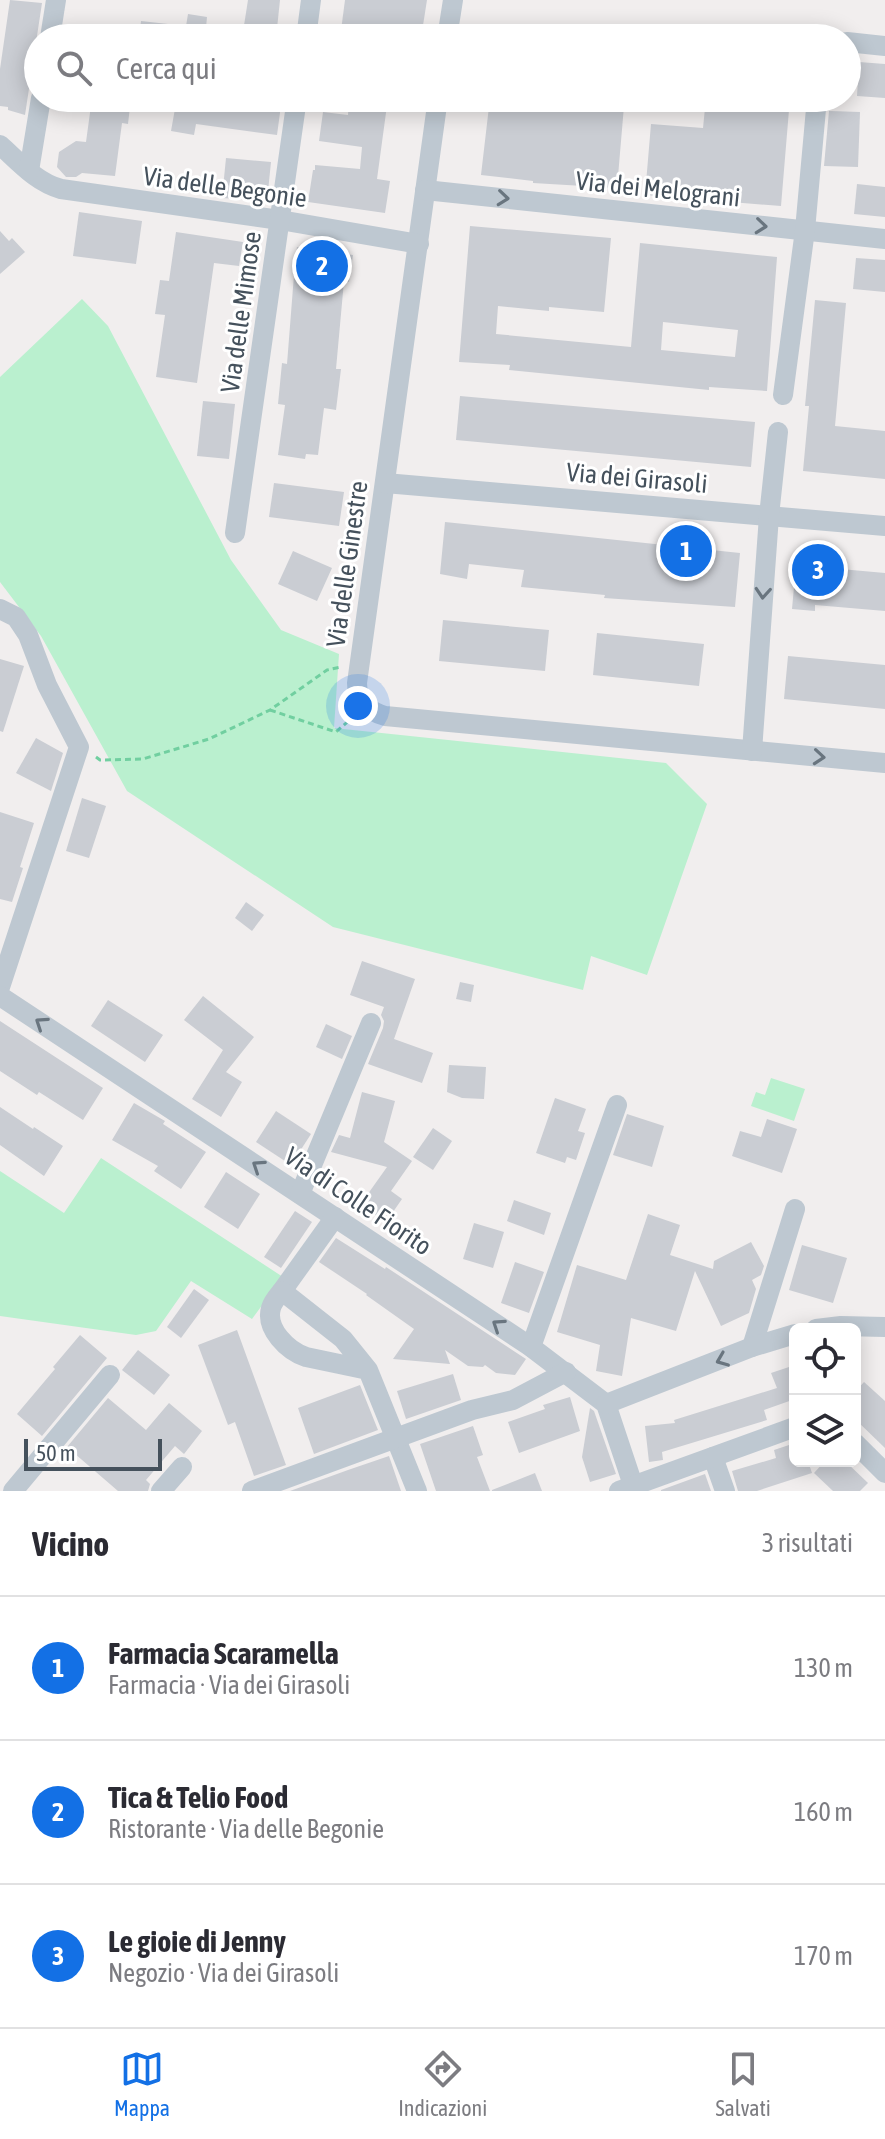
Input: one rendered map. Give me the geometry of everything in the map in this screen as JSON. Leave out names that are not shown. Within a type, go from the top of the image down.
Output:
[{"type":"street","points":[[52,24],[56,0]]},
{"type":"street","points":[[308,24],[311,0]]},
{"type":"street","points":[[449,24],[453,0]]},
{"type":"street","points":[[861,43],[885,46]]},
{"type":"street","points":[[29,171],[39,112]]},
{"type":"street","name":"Via delle Mimose","points":[[235,533],[295,112]]},
{"type":"street","name":"Via delle Ginestre","points":[[365,706],[357,690],[360,662],[436,112]]},
{"type":"street","points":[[783,395],[805,230],[816,112]]},
{"type":"street","name":"Via delle Begonie","points":[[0,145],[43,182],[61,189],[280,220],[419,244]]},
{"type":"street","name":"Via dei Melograni","points":[[425,190],[885,239]]},
{"type":"street","points":[[752,751],[778,432]]},
{"type":"street","name":"Via dei Girasoli","points":[[385,483],[885,526]]},
{"type":"street","points":[[0,609],[16,617],[28,635],[47,685],[79,747],[0,987]]},
{"type":"street","points":[[365,706],[385,716],[885,763]]},
{"type":"street","name":"Via di Colle Fiorito","points":[[0,996],[531,1347],[606,1404]]},
{"type":"street","points":[[300,1194],[371,1023]]},
{"type":"street","points":[[531,1347],[617,1105]]},
{"type":"street","points":[[752,1347],[795,1209]]},
{"type":"street","points":[[335,1217],[272,1305],[271,1317],[273,1326],[287,1347],[296,1354],[368,1370]]},
{"type":"street","points":[[282,1291],[343,1339],[368,1370],[417,1491]]},
{"type":"street","points":[[861,1326],[885,1327]]},
{"type":"street","points":[[789,1336],[752,1347],[606,1404],[629,1489],[789,1429]]},
{"type":"street","points":[[252,1491],[472,1410],[513,1400],[566,1372]]},
{"type":"street","points":[[13,1491],[110,1375]]},
{"type":"street","points":[[861,1449],[885,1473]]},
{"type":"street","points":[[713,1457],[725,1491]]},
{"type":"street","points":[[161,1491],[182,1467]]},
{"type":"path","points":[[79,747],[100,760],[143,759],[209,739],[270,710],[327,670],[360,662]]},
{"type":"path","points":[[270,710],[336,732],[365,706]]},
{"type":"green space","points":[[82,299],[108,326],[231,560],[281,630],[339,654],[334,728],[666,763],[707,804],[647,975],[591,956],[583,990],[333,927],[127,791],[41,636],[0,582],[0,377]]},
{"type":"green space","points":[[771,1078],[805,1089],[794,1121],[751,1106],[756,1092],[765,1095]]},
{"type":"green space","points":[[101,1158],[283,1277],[252,1319],[191,1281],[156,1331],[136,1335],[0,1316],[0,1171],[64,1213]]},
{"type":"building","points":[[10,0],[42,3],[39,24],[24,24],[25,115],[0,106],[0,69]]},
{"type":"building","points":[[248,0],[280,0],[277,24],[244,24]]},
{"type":"building","points":[[345,0],[427,0],[423,24],[342,24]]},
{"type":"building","points":[[188,14],[207,17],[206,24],[186,24]]},
{"type":"building","points":[[141,21],[168,24],[141,24]]},
{"type":"building","points":[[861,62],[885,64],[885,98],[861,96]]},
{"type":"building","points":[[90,112],[129,112],[128,124],[122,123],[115,176],[82,173],[76,177],[66,177],[57,167],[59,152],[76,141],[86,142]]},
{"type":"building","points":[[174,112],[280,112],[277,135],[196,124],[194,135],[171,131]]},
{"type":"building","points":[[323,112],[348,115],[348,112],[386,112],[377,179],[390,181],[385,213],[308,202],[315,165],[360,169],[362,147],[319,141]]},
{"type":"building","points":[[488,112],[623,112],[617,188],[533,183],[481,175]]},
{"type":"building","points":[[705,112],[789,112],[781,206],[645,195],[651,124],[703,128]]},
{"type":"building","points":[[829,112],[860,112],[858,167],[824,166]]},
{"type":"building","points":[[226,158],[271,162],[267,201],[222,198]]},
{"type":"building","points":[[857,184],[885,187],[885,217],[854,214]]},
{"type":"building","points":[[79,212],[142,221],[136,264],[73,256]]},
{"type":"building","points":[[470,226],[611,238],[604,312],[498,306],[496,334],[631,347],[640,243],[777,257],[767,391],[709,387],[709,390],[509,370],[510,365],[459,362]],"holes":[[[663,322],[738,330],[735,357],[661,350]]]},
{"type":"building","points":[[0,231],[25,252],[0,274]]},
{"type":"building","points":[[176,232],[243,242],[239,266],[214,263],[197,383],[156,377],[165,315],[155,314],[160,280],[169,281]]},
{"type":"building","points":[[297,247],[353,255],[349,282],[344,281],[336,369],[341,369],[336,410],[324,408],[318,455],[306,454],[305,459],[278,455],[285,405],[278,404],[282,363],[287,364]]},
{"type":"building","points":[[856,258],[885,260],[885,292],[853,289]]},
{"type":"building","points":[[815,300],[846,303],[835,426],[885,431],[885,479],[803,471],[809,406],[805,406]]},
{"type":"building","points":[[460,396],[755,422],[751,467],[456,440]]},
{"type":"building","points":[[203,401],[235,404],[229,459],[197,456]]},
{"type":"building","points":[[274,483],[344,492],[339,526],[269,517]]},
{"type":"building","points":[[445,522],[740,553],[735,607],[604,598],[605,595],[521,587],[524,570],[469,564],[467,579],[440,574]]},
{"type":"building","points":[[293,551],[332,568],[317,601],[278,584]]},
{"type":"building","points":[[796,565],[885,573],[885,611],[815,605],[815,611],[792,609]]},
{"type":"building","points":[[443,620],[549,630],[545,671],[439,661]]},
{"type":"building","points":[[597,633],[704,644],[699,686],[593,675]]},
{"type":"building","points":[[788,656],[885,665],[885,709],[784,699]]},
{"type":"building","points":[[0,659],[24,666],[3,732],[0,731]]},
{"type":"building","points":[[36,738],[63,753],[51,791],[16,773]]},
{"type":"building","points":[[82,798],[106,806],[89,858],[66,851]]},
{"type":"building","points":[[0,812],[34,823],[12,902],[0,899]]},
{"type":"building","points":[[246,902],[264,915],[252,931],[235,918]]},
{"type":"building","points":[[362,961],[415,979],[394,1039],[433,1053],[422,1083],[368,1064],[383,1028],[381,1015],[384,1007],[350,995]]},
{"type":"building","points":[[460,982],[474,985],[471,1002],[456,999]]},
{"type":"building","points":[[203,996],[254,1037],[226,1072],[242,1082],[221,1117],[192,1099],[223,1050],[184,1020]]},
{"type":"building","points":[[108,1000],[163,1035],[145,1062],[91,1026]]},
{"type":"building","points":[[0,1021],[103,1088],[83,1120],[0,1071]]},
{"type":"building","points":[[326,1024],[352,1036],[342,1059],[316,1047]]},
{"type":"building","points":[[449,1065],[486,1067],[484,1099],[462,1098],[447,1092]]},
{"type":"building","points":[[362,1092],[395,1101],[384,1142],[412,1161],[391,1191],[402,1199],[386,1222],[360,1205],[387,1167],[331,1152],[339,1135],[350,1138]]},
{"type":"building","points":[[555,1098],[586,1109],[578,1131],[585,1133],[576,1160],[567,1157],[565,1163],[536,1153]]},
{"type":"building","points":[[134,1103],[165,1121],[163,1124],[206,1152],[181,1189],[154,1171],[158,1166],[112,1140]]},
{"type":"building","points":[[0,1107],[63,1146],[44,1176],[0,1145]]},
{"type":"building","points":[[276,1111],[311,1134],[291,1165],[256,1142]]},
{"type":"building","points":[[627,1114],[664,1126],[652,1167],[613,1155]]},
{"type":"building","points":[[767,1119],[797,1129],[782,1173],[732,1156],[740,1131],[761,1137]]},
{"type":"building","points":[[433,1128],[452,1141],[433,1170],[413,1157]]},
{"type":"building","points":[[226,1172],[260,1194],[238,1229],[204,1207]]},
{"type":"building","points":[[514,1200],[551,1213],[544,1235],[507,1221]]},
{"type":"building","points":[[295,1211],[312,1222],[281,1268],[264,1257]]},
{"type":"building","points":[[648,1214],[680,1225],[670,1255],[713,1269],[714,1261],[751,1242],[764,1266],[761,1275],[752,1280],[756,1289],[749,1313],[721,1326],[695,1271],[676,1331],[631,1318],[622,1376],[596,1371],[600,1345],[557,1332],[577,1265],[626,1280]]},
{"type":"building","points":[[474,1223],[504,1232],[493,1268],[463,1259]]},
{"type":"building","points":[[336,1238],[526,1359],[515,1375],[496,1373],[485,1365],[468,1366],[445,1350],[450,1364],[393,1359],[414,1329],[319,1262]]},
{"type":"building","points":[[802,1245],[847,1258],[833,1303],[789,1290]]},
{"type":"building","points":[[515,1262],[544,1272],[529,1313],[501,1303]]},
{"type":"building","points":[[194,1289],[209,1300],[181,1338],[167,1327]]},
{"type":"building","points":[[237,1330],[286,1465],[254,1476],[235,1422],[228,1425],[198,1345]]},
{"type":"building","points":[[80,1335],[107,1358],[42,1436],[17,1414]]},
{"type":"building","points":[[138,1350],[170,1375],[154,1395],[122,1370]]},
{"type":"building","points":[[789,1367],[789,1401],[764,1410],[767,1420],[662,1452],[663,1460],[649,1462],[645,1426],[675,1423],[674,1420],[777,1388],[771,1373]]},
{"type":"building","points":[[453,1374],[461,1400],[406,1419],[397,1391]]},
{"type":"building","points":[[864,1382],[885,1401],[885,1448],[861,1425],[861,1385]]},
{"type":"building","points":[[360,1385],[378,1430],[314,1454],[298,1408]]},
{"type":"building","points":[[570,1397],[580,1431],[519,1453],[508,1422],[545,1409],[543,1405]]},
{"type":"building","points":[[108,1398],[146,1430],[169,1403],[202,1431],[184,1454],[175,1446],[146,1480],[150,1484],[148,1491],[118,1491],[67,1447]]},
{"type":"building","points":[[590,1408],[594,1411],[616,1474],[590,1482],[582,1457]]},
{"type":"building","points":[[473,1426],[483,1455],[477,1457],[490,1491],[436,1491],[420,1444]]},
{"type":"building","points":[[789,1445],[789,1467],[810,1467],[812,1473],[757,1491],[738,1491],[732,1471],[776,1458],[774,1450]]},
{"type":"building","points":[[389,1456],[401,1491],[290,1491],[348,1470]]},
{"type":"building","points":[[820,1467],[851,1467],[868,1483],[860,1491],[833,1491],[814,1473]]},
{"type":"building","points":[[535,1473],[542,1491],[492,1491],[492,1490]]},
{"type":"building","points":[[705,1474],[711,1491],[661,1491],[661,1490]]},
{"type":"place","name":"Tica & Telio Food","points":[[322,266]]},
{"type":"place","name":"Farmacia Scaramella","points":[[686,551]]},
{"type":"place","name":"Le gioie di Jenny","points":[[818,570]]}]
